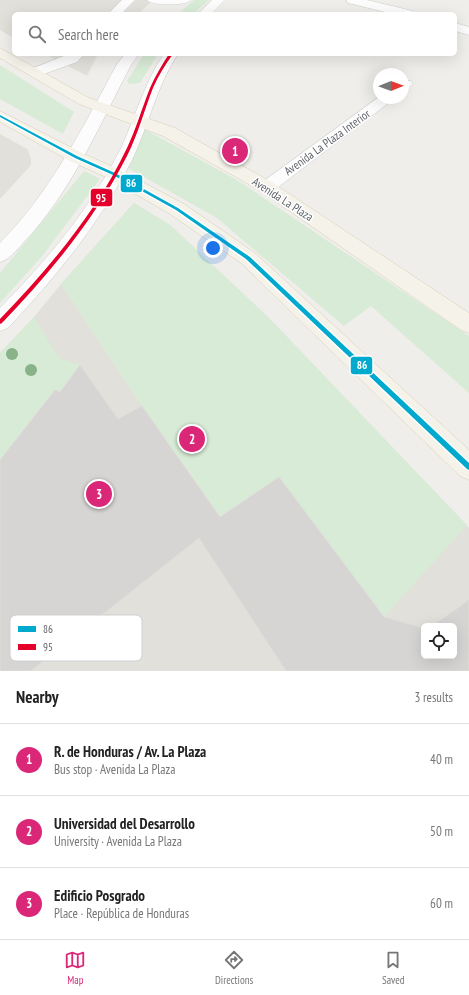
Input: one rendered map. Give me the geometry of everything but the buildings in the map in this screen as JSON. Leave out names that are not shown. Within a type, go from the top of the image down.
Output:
[{"type":"main road","name":"Avenida La Plaza","points":[[0,52],[84,101],[169,132],[267,187],[469,324]]},
{"type":"main road","points":[[0,116],[76,157],[114,174],[177,209],[248,258],[469,467]]},
{"type":"street","points":[[116,12],[129,0]]},
{"type":"street","points":[[153,0],[185,0]]},
{"type":"street","points":[[169,12],[185,0]]},
{"type":"street","points":[[206,12],[219,0]]},
{"type":"street","points":[[352,0],[400,12]]},
{"type":"street","points":[[457,28],[469,31]]},
{"type":"street","points":[[36,72],[72,60],[75,56]]},
{"type":"street","points":[[0,255],[21,235],[56,190],[76,157],[124,64],[130,56]]},
{"type":"street","points":[[0,322],[32,289],[88,218],[129,148],[149,90],[170,56]]},
{"type":"street","name":"Avenida La Plaza Interior","points":[[267,187],[379,104]]},
{"type":"shaded area","points":[[0,0],[153,0],[140,12],[12,12],[12,37],[0,30]]},
{"type":"shaded area","points":[[49,56],[97,56],[87,76]]},
{"type":"shaded area","points":[[0,134],[27,149],[31,158],[31,165],[0,199]]},
{"type":"shaded area","points":[[134,203],[170,225],[269,318],[469,528],[469,671],[0,671],[0,353],[34,317],[61,284]]},
{"type":"green space","points":[[194,0],[209,0],[195,12],[180,12]]},
{"type":"green space","points":[[143,56],[157,56],[140,83],[129,84],[127,81]]},
{"type":"green space","points":[[0,65],[74,112],[63,134],[0,99]]},
{"type":"green space","points":[[142,128],[237,180],[469,336],[469,393],[371,306],[344,326],[217,218],[128,168]]},
{"type":"green space","points":[[84,171],[100,179],[43,255],[0,303],[0,273]]},
{"type":"green space","points":[[134,203],[170,225],[269,318],[467,525],[384,617],[279,477],[220,517],[142,406],[61,284]]},
{"type":"green space","points":[[34,317],[59,358],[80,365],[60,392],[55,390],[0,460],[0,353]]},
{"type":"transit line","name":"95","points":[[0,322],[55,262],[88,218],[103,195],[129,148],[152,88],[163,65],[170,56]]},
{"type":"transit line","name":"86","points":[[0,116],[76,157],[114,174],[177,209],[248,258],[469,467]]},
{"type":"place","name":"R. de Honduras / Av. La Plaza","points":[[235,151]]},
{"type":"place","name":"Universidad del Desarrollo","points":[[192,439]]},
{"type":"place","name":"Edificio Posgrado","points":[[99,494]]}]
